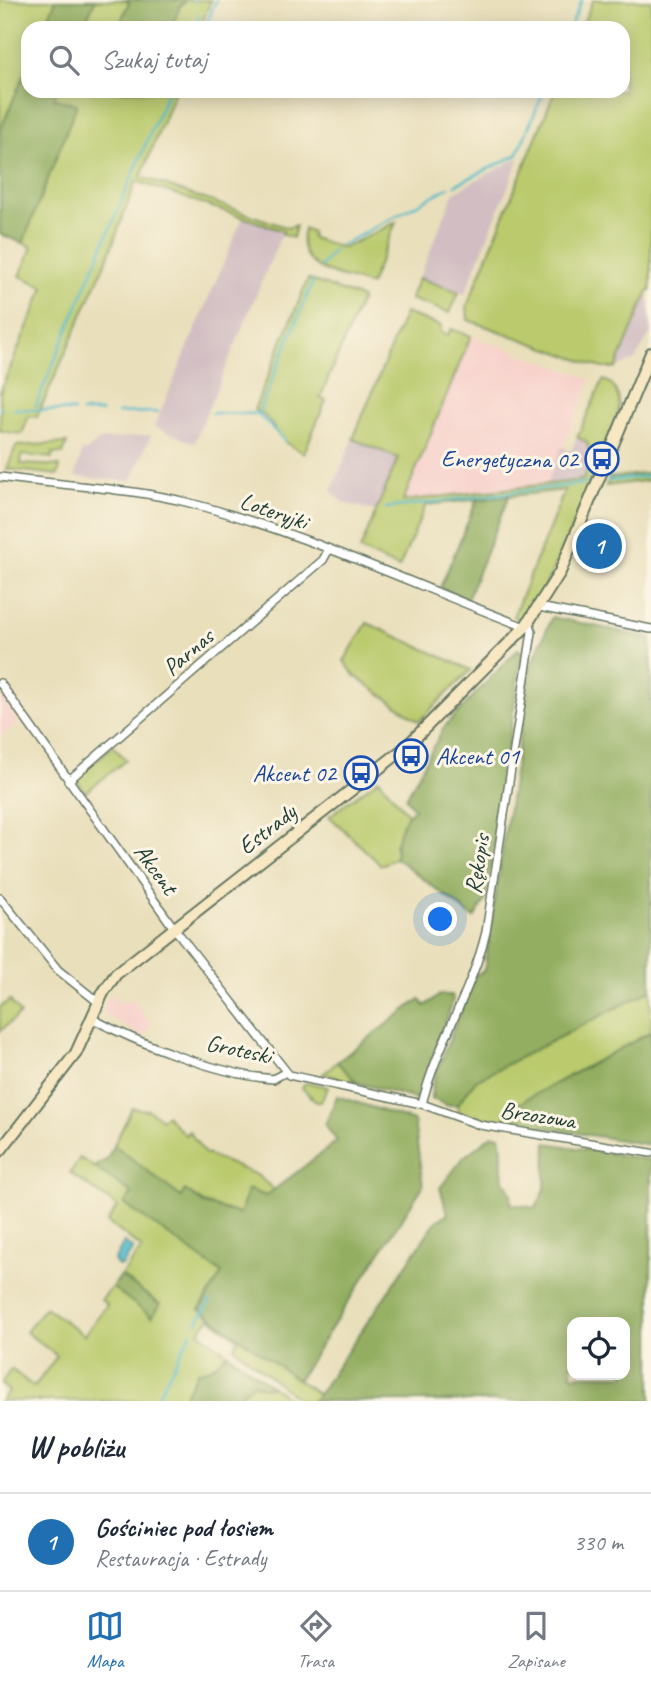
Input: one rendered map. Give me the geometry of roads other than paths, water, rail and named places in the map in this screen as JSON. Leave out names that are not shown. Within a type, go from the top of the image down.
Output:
[{"type":"main road","name":"Estrady","points":[[0,1151],[69,1062],[98,1002],[116,974],[426,729],[527,624],[560,572],[651,353]]},
{"type":"street","name":"Loteryjki","points":[[0,477],[163,497],[214,510],[328,549],[527,624]]},
{"type":"street","name":"Parnas","points":[[68,780],[323,560],[328,549]]},
{"type":"street","points":[[539,607],[651,629]]},
{"type":"street","name":"Rękopis","points":[[422,1104],[440,1050],[480,956],[486,932],[532,632],[527,624]]},
{"type":"street","name":"Akcent","points":[[0,683],[68,780],[286,1072]]},
{"type":"street","points":[[0,898],[58,970],[98,1002]]},
{"type":"street","name":"Groteski","points":[[91,1018],[137,1041],[234,1071],[273,1079],[286,1072],[295,1077],[422,1104]]},
{"type":"street","name":"Brzozowa","points":[[422,1104],[480,1125],[651,1153]]},
{"type":"water","points":[[124,1242],[133,1249],[122,1266],[118,1266],[114,1261]]},
{"type":"waterway","points":[[208,21],[216,0]]},
{"type":"waterway","points":[[573,21],[582,0]]},
{"type":"waterway","points":[[197,21],[199,15]]},
{"type":"waterway","points":[[36,405],[165,98]]},
{"type":"waterway","points":[[455,185],[517,155],[541,98]]},
{"type":"waterway","points":[[342,245],[449,187]]},
{"type":"waterway","points":[[321,266],[335,249]]},
{"type":"waterway","points":[[258,414],[313,281]]},
{"type":"waterway","points":[[14,409],[74,411]]},
{"type":"waterway","points":[[82,412],[101,412]]},
{"type":"waterway","points":[[117,413],[158,412]]},
{"type":"waterway","points":[[212,413],[258,414],[285,441]]},
{"type":"waterway","points":[[608,481],[651,476]]},
{"type":"waterway","points":[[386,508],[589,483]]},
{"type":"waterway","points":[[197,1323],[210,1301]]},
{"type":"waterway","points":[[155,1401],[191,1333]]},
{"type":"place","name":"Energetyczna 02","points":[[602,459]]},
{"type":"place","name":"Gościniec pod łosiem","points":[[599,546]]},
{"type":"place","name":"Akcent 01","points":[[411,756]]},
{"type":"place","name":"Akcent 02","points":[[361,773]]}]
